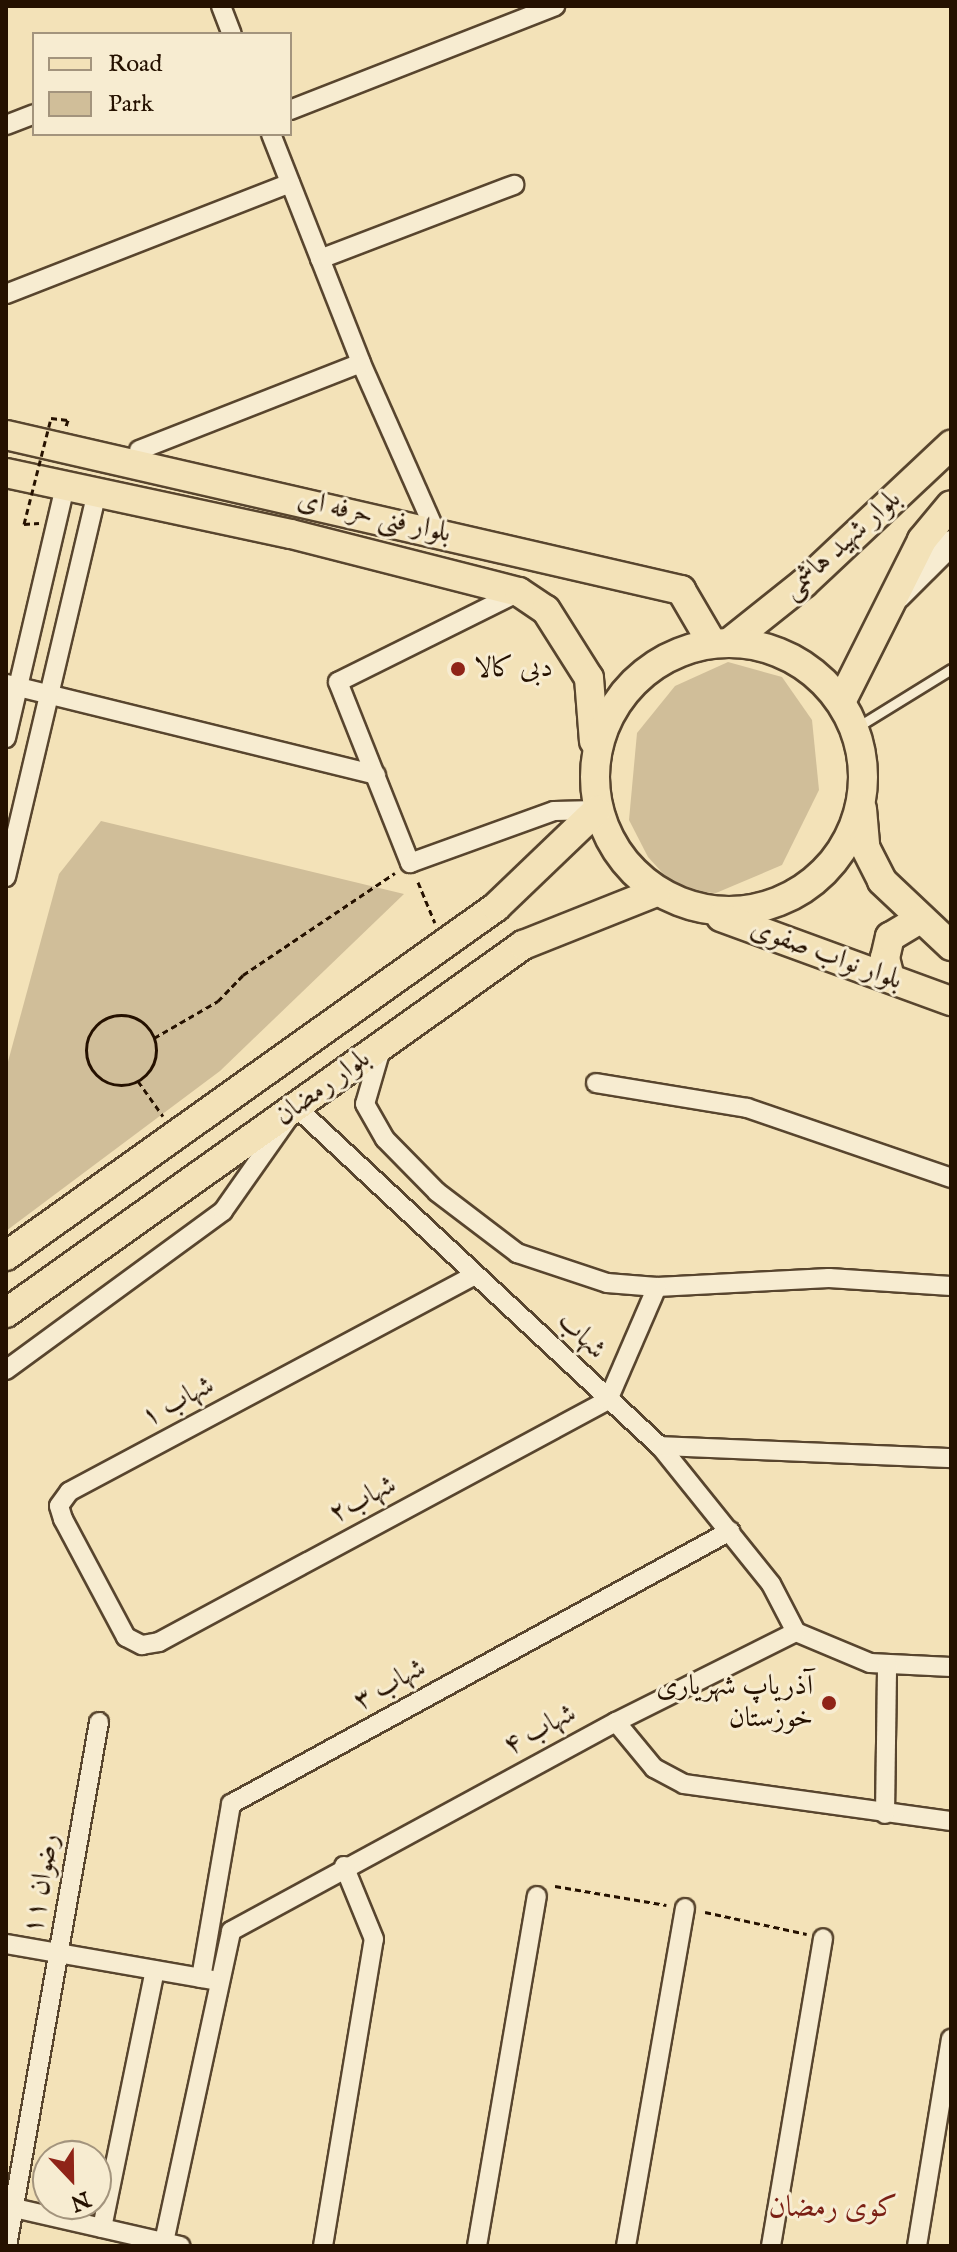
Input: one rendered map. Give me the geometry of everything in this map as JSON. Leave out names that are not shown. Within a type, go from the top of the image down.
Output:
[{"type":"main road","name":"بلوار فنی حرفه ای","points":[[6,435],[435,530],[681,590],[721,642]]},
{"type":"main road","name":"بلوار شهید هاشمی","points":[[721,642],[804,583],[951,445]]},
{"type":"main road","name":"بلوار فنی حرفه ای","points":[[6,473],[291,534],[519,592],[546,610],[589,678],[595,755]]},
{"type":"main road","name":"بلوار شهید هاشمی","points":[[841,702],[922,540],[951,505]]},
{"type":"main road","points":[[861,804],[841,852],[803,889],[755,909],[702,910],[656,892],[619,857],[597,810],[595,755],[609,714],[635,680],[670,655],[721,642],[773,649],[799,663],[841,702],[854,729],[864,774],[861,804],[865,847],[882,881],[918,920],[951,946]]},
{"type":"main road","name":"بلوار رمضان","points":[[6,1256],[496,907],[597,810]]},
{"type":"main road","name":"بلوار رمضان","points":[[6,1313],[523,945],[656,892]]},
{"type":"main road","name":"بلوار نواب صفوی","points":[[702,910],[951,1001]]},
{"type":"main road","points":[[890,978],[885,958],[890,937],[918,920]]},
{"type":"main road","points":[[54,1223],[81,1261]]},
{"type":"street","points":[[221,6],[231,32]]},
{"type":"street","points":[[292,109],[555,6]]},
{"type":"street","points":[[6,125],[32,115]]},
{"type":"street","points":[[272,136],[361,363],[435,530]]},
{"type":"street","points":[[6,294],[290,183]]},
{"type":"street","points":[[320,259],[514,185]]},
{"type":"street","points":[[139,450],[361,363]]},
{"type":"street","points":[[6,738],[12,686],[65,486]]},
{"type":"street","points":[[6,877],[97,493]]},
{"type":"street","points":[[885,609],[951,543]]},
{"type":"street","points":[[519,592],[338,682],[410,863],[554,811],[597,810]]},
{"type":"street","points":[[12,686],[376,775]]},
{"type":"street","points":[[382,1046],[365,1104],[385,1139],[437,1192],[517,1253],[607,1283],[657,1287],[829,1278],[951,1286]]},
{"type":"street","points":[[596,1083],[747,1108],[951,1178]]},
{"type":"street","points":[[6,1370],[223,1211],[296,1107]]},
{"type":"street","name":"شهاب","points":[[296,1107],[660,1446],[771,1584],[796,1632]]},
{"type":"street","name":"شهاب ۱","points":[[142,1645],[126,1637],[63,1519],[59,1506],[69,1492],[475,1275]]},
{"type":"street","points":[[608,1400],[657,1287]]},
{"type":"street","name":"شهاب۲","points":[[142,1645],[159,1642],[608,1400]]},
{"type":"street","points":[[660,1446],[951,1458]]},
{"type":"street","name":"شهاب ۳","points":[[211,1980],[231,1804],[730,1531]]},
{"type":"street","points":[[796,1632],[870,1663],[951,1667]]},
{"type":"street","name":"شهاب ۴","points":[[211,1980],[231,1931],[312,1883],[616,1722],[796,1632]]},
{"type":"street","points":[[885,1814],[887,1664]]},
{"type":"street","name":"رضوان ۱۱","points":[[7,2246],[10,2207],[99,1722]]},
{"type":"street","points":[[616,1722],[654,1768],[684,1784],[951,1821]]},
{"type":"street","points":[[323,2246],[374,1939],[344,1866]]},
{"type":"street","points":[[477,2246],[537,1896]]},
{"type":"street","points":[[626,2246],[685,1908]]},
{"type":"street","points":[[771,2246],[823,1938]]},
{"type":"street","points":[[6,1944],[211,1980],[172,2244],[10,2207]]},
{"type":"street","points":[[102,2228],[155,1970]]},
{"type":"street","points":[[917,2246],[951,2039]]},
{"type":"lane","points":[[854,729],[951,669]]},
{"type":"path","points":[[24,524],[51,418]]},
{"type":"path","points":[[154,1038],[218,1001],[243,975],[410,863],[444,945]]},
{"type":"path","points":[[127,1015],[138,1019],[154,1038],[154,1062],[138,1081],[114,1084],[93,1072],[87,1062],[88,1038],[103,1019],[127,1015]]},
{"type":"path","points":[[138,1081],[177,1135]]},
{"type":"path","points":[[537,1896],[555,1886],[685,1908],[823,1938]]},
{"type":"green space","points":[[728,662],[782,677],[812,720],[819,790],[782,865],[716,893],[679,891],[648,857],[629,820],[637,733],[675,686]]},
{"type":"green space","points":[[101,821],[404,894],[220,1071],[6,1231],[6,1069],[59,874]]},
{"type":"place","name":"دبی کالا","points":[[458,669]]},
{"type":"place","name":"آذریاپ شهریاری خوزستان","points":[[829,1703]]},
{"type":"district","name":"کوی رمضان","points":[[833,2208]]}]
